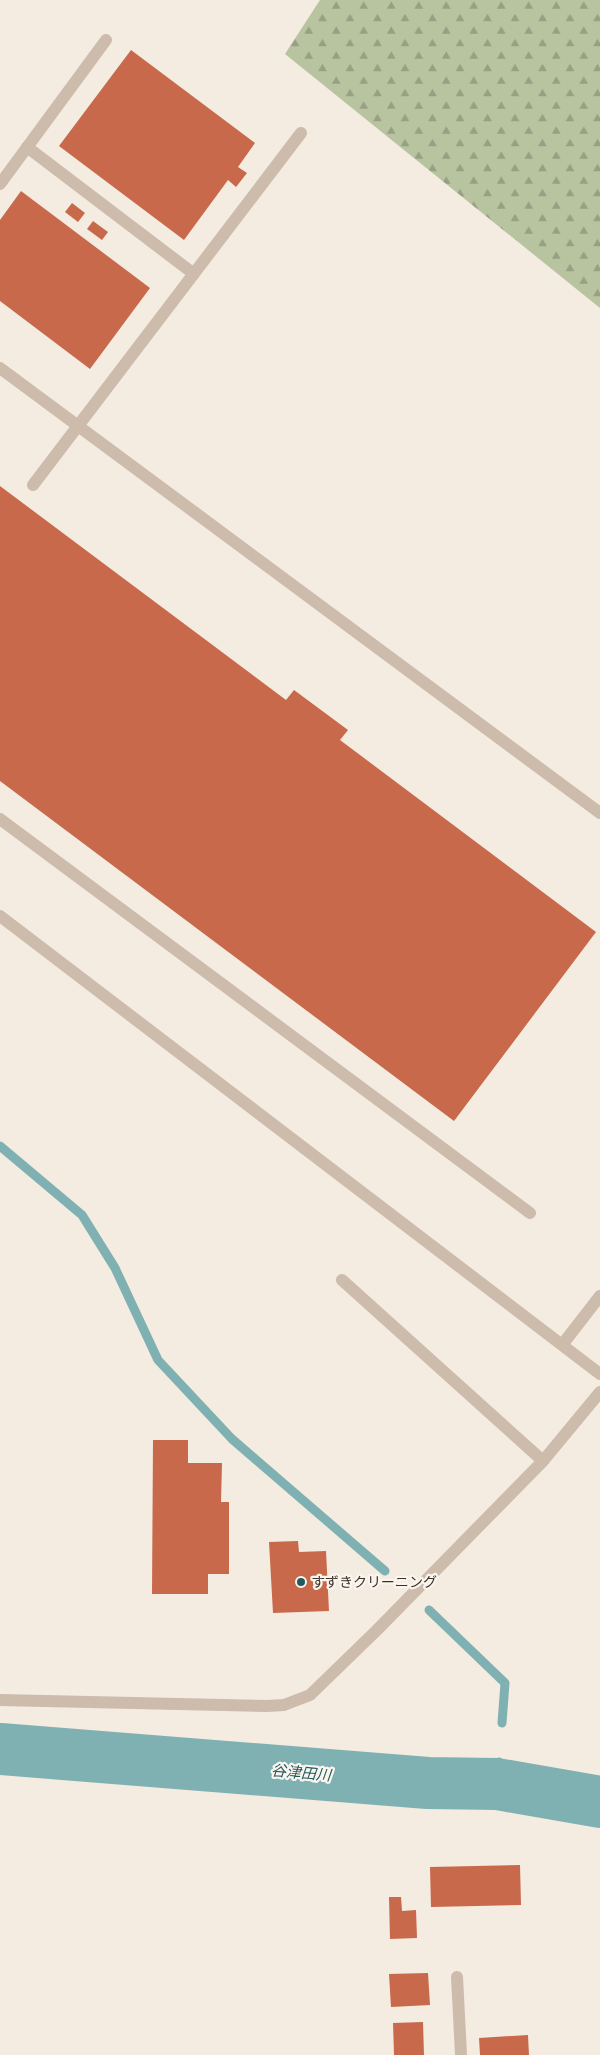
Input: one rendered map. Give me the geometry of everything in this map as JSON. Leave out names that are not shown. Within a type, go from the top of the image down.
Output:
[{"type":"street","points":[[0,184],[106,40]]},
{"type":"street","points":[[33,485],[301,133]]},
{"type":"street","points":[[27,147],[194,274]]},
{"type":"street","points":[[0,368],[600,813]]},
{"type":"street","points":[[0,819],[530,1213]]},
{"type":"street","points":[[0,916],[600,1374]]},
{"type":"street","points":[[342,1280],[542,1461]]},
{"type":"street","points":[[562,1345],[600,1296]]},
{"type":"street","points":[[0,1700],[267,1706],[284,1705],[310,1695],[377,1630],[542,1461],[600,1392]]},
{"type":"street","points":[[457,1977],[462,2055]]},
{"type":"green space","points":[[320,0],[600,0],[600,308],[285,54]]},
{"type":"building","points":[[131,50],[255,143],[238,167],[247,173],[236,187],[228,180],[184,240],[59,146]]},
{"type":"building","points":[[21,191],[150,288],[90,369],[0,301],[0,220]]},
{"type":"building","points":[[72,203],[85,213],[78,222],[65,212]]},
{"type":"building","points":[[93,221],[108,232],[102,240],[87,229]]},
{"type":"building","points":[[0,486],[286,700],[294,690],[348,730],[340,740],[596,932],[454,1121],[0,781]]},
{"type":"building","points":[[153,1440],[188,1440],[188,1463],[222,1463],[221,1502],[229,1502],[229,1574],[208,1574],[208,1594],[152,1594]]},
{"type":"building","points":[[298,1541],[299,1552],[326,1551],[329,1611],[273,1613],[269,1542]]},
{"type":"building","points":[[520,1865],[521,1905],[431,1907],[430,1867]]},
{"type":"building","points":[[389,1897],[401,1897],[402,1911],[416,1910],[417,1938],[390,1939]]},
{"type":"building","points":[[428,1973],[430,2005],[391,2007],[389,1974]]},
{"type":"building","points":[[423,2022],[424,2055],[394,2055],[393,2023]]},
{"type":"building","points":[[528,2035],[529,2055],[480,2055],[479,2038]]},
{"type":"waterway","points":[[0,1146],[82,1215],[115,1268],[158,1360],[232,1439],[385,1571]]},
{"type":"waterway","points":[[429,1610],[505,1683],[502,1723]]},
{"type":"waterway","name":"谷津田川","points":[[0,1749],[428,1783],[497,1784],[600,1802]]},
{"type":"waterway","points":[[497,1784],[499,1762]]},
{"type":"place","name":"すずきクリーニング","points":[[301,1582]]}]
